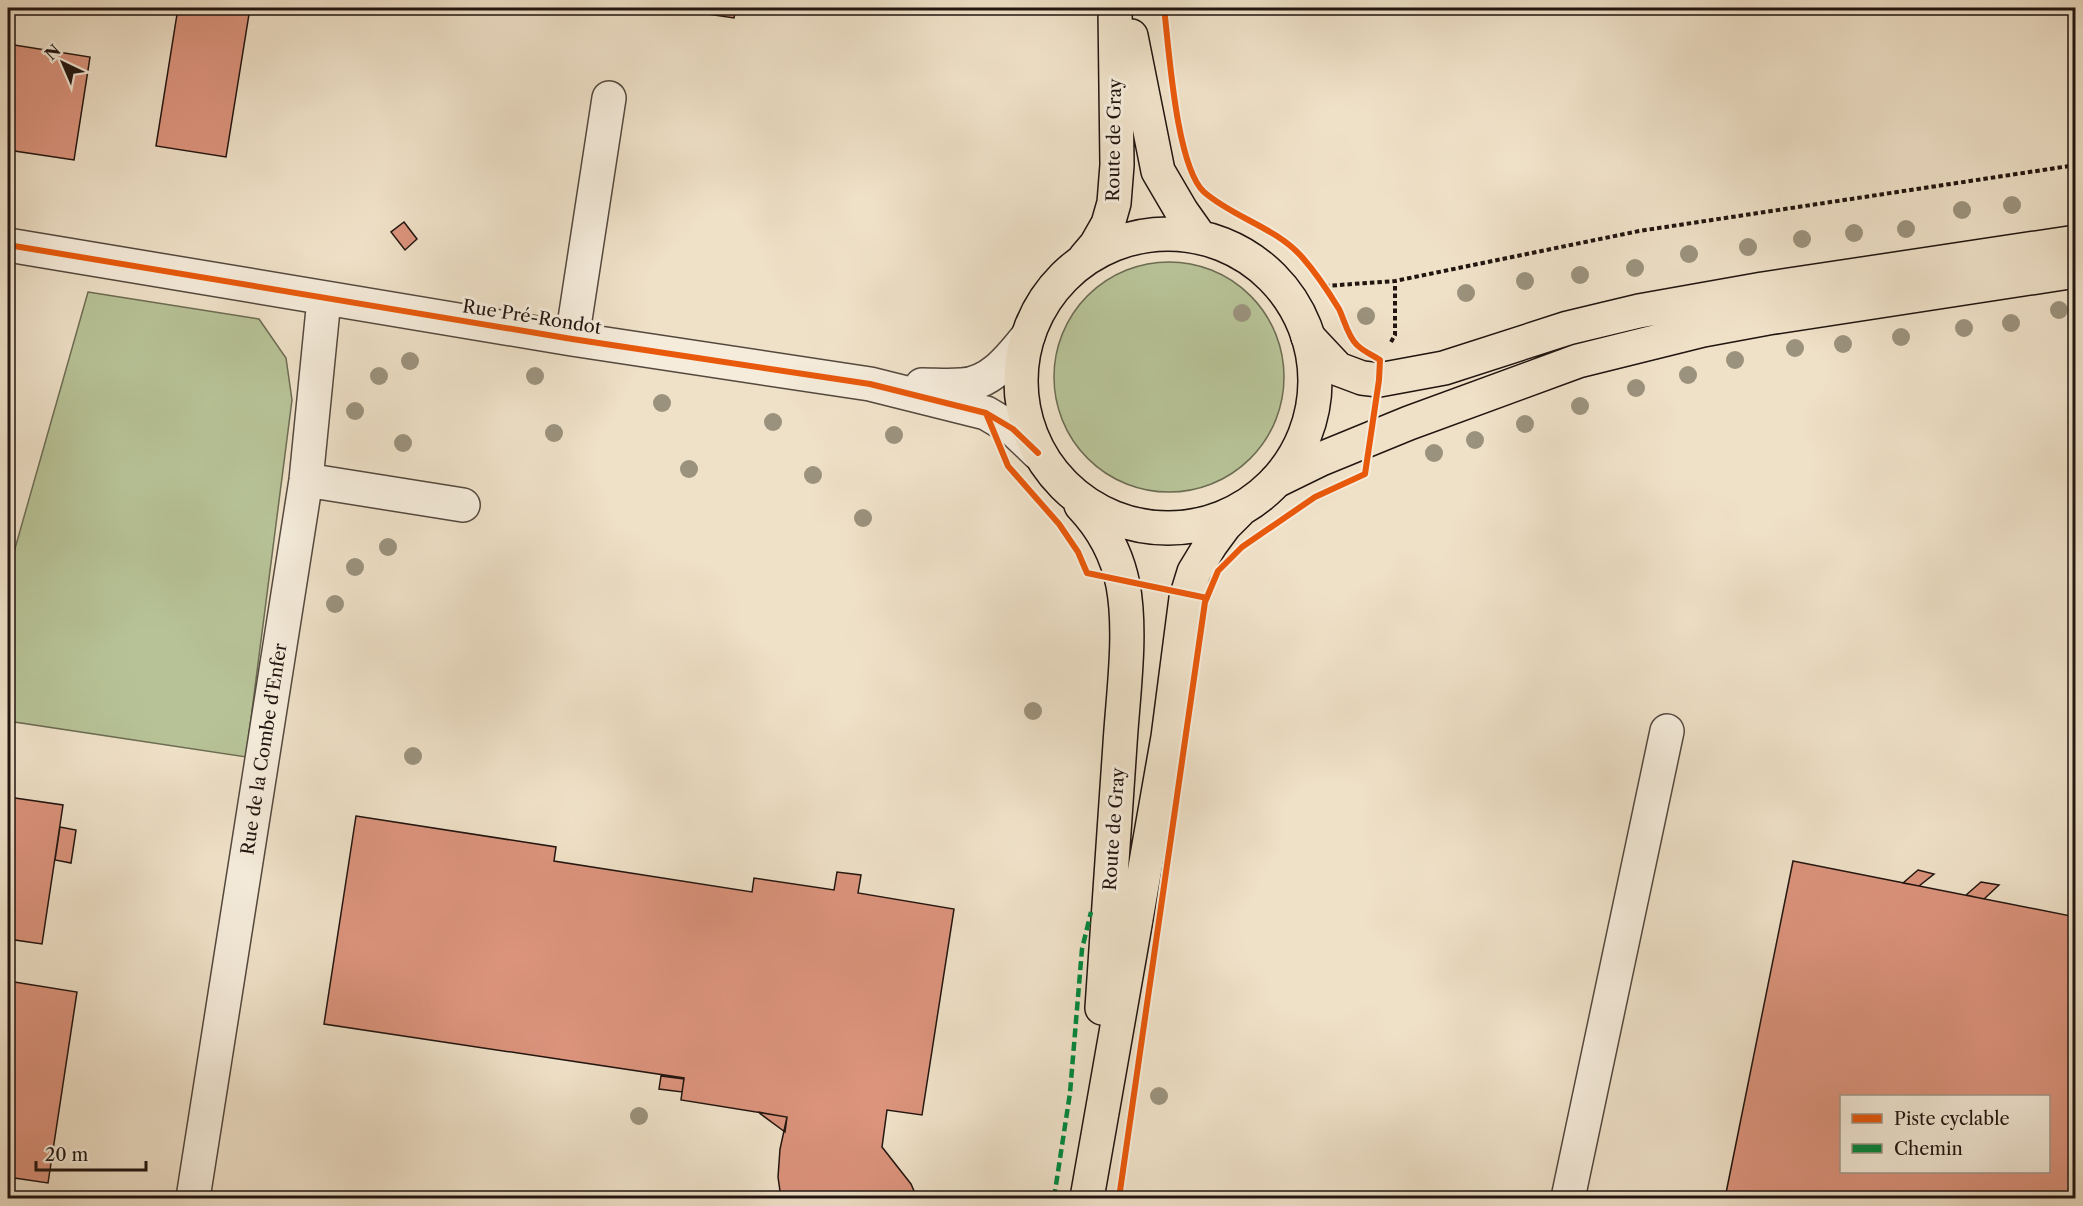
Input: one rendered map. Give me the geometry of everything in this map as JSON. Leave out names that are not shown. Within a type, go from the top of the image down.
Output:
[{"type":"main road","name":"Route de Gray","points":[[1081,263],[1096,245],[1108,224],[1114,203],[1117,165],[1115,8]]},
{"type":"main road","name":"Route de Gray","points":[[1125,8],[1158,171],[1199,236]]},
{"type":"main road","points":[[1276,481],[1301,444],[1314,402],[1314,358],[1301,315],[1275,279],[1240,252],[1199,236],[1151,234],[1104,247],[1065,274],[1036,314],[1021,360],[1022,408],[1038,453],[1068,491],[1109,517],[1156,529],[1200,525],[1242,509],[1276,481],[1408,423],[1578,362],[1703,330],[1768,318],[2076,271]]},
{"type":"main road","points":[[1308,337],[1338,369],[1362,378],[1379,370],[1444,368],[1569,328],[1639,311],[1763,289],[2076,242]]},
{"type":"main road","name":"Route de Gray","points":[[1068,491],[1093,518],[1110,544],[1121,580],[1125,611],[1125,679],[1088,1191]]},
{"type":"main road","name":"Route de Gray","points":[[1088,1191],[1168,737],[1186,598],[1194,572],[1211,544],[1225,525],[1242,509]]},
{"type":"street","points":[[572,339],[609,98]]},
{"type":"street","name":"Rue Pré-Rondot","points":[[8,246],[572,339],[870,384],[986,413],[1013,429],[1038,453]]},
{"type":"street","name":"Rue de la Combe d'Enfer","points":[[193,1198],[306,480],[324,299]]},
{"type":"street","name":"Rue Pré-Rondot","points":[[870,384],[963,385],[977,382],[1008,361],[1028,336]]},
{"type":"street","points":[[306,480],[463,505]]},
{"type":"street","points":[[1568,1198],[1667,731]]},
{"type":"path","points":[[1325,286],[1395,281],[1639,231],[2076,165]]},
{"type":"path","points":[[1320,280],[1329,294]]},
{"type":"path","points":[[1379,370],[1395,335],[1395,281]]},
{"type":"green space","points":[[1158,262],[1180,262],[1223,275],[1242,288],[1258,304],[1271,323],[1279,344],[1284,377],[1282,399],[1271,431],[1258,450],[1242,466],[1223,479],[1202,487],[1180,492],[1158,492],[1115,479],[1096,466],[1080,450],[1067,431],[1059,410],[1054,388],[1054,366],[1067,323],[1080,304],[1096,288],[1115,275],[1136,267]]},
{"type":"green space","points":[[88,292],[259,319],[286,358],[292,400],[246,757],[8,721],[8,573]]},
{"type":"building","points":[[178,8],[250,8],[226,157],[156,146]]},
{"type":"building","points":[[667,8],[736,8],[734,18]]},
{"type":"building","points":[[8,44],[90,57],[74,160],[8,150]]},
{"type":"building","points":[[404,222],[417,239],[405,250],[391,232]]},
{"type":"building","points":[[8,797],[63,805],[42,944],[8,939]]},
{"type":"building","points":[[356,816],[556,847],[554,861],[752,892],[754,878],[834,890],[837,872],[861,875],[858,893],[954,909],[922,1115],[887,1110],[882,1147],[911,1184],[917,1198],[781,1198],[778,1177],[780,1149],[787,1117],[681,1100],[684,1078],[324,1024]]},
{"type":"building","points":[[60,827],[76,830],[71,863],[55,860]]},
{"type":"building","points":[[1793,861],[2076,917],[2076,1198],[1725,1198]]},
{"type":"building","points":[[1918,870],[1934,874],[1919,886],[1903,883]]},
{"type":"building","points":[[1981,882],[1999,885],[1984,899],[1966,895]]},
{"type":"building","points":[[8,981],[77,992],[48,1183],[8,1177]]},
{"type":"building","points":[[661,1076],[684,1079],[682,1092],[659,1089]]},
{"type":"building","points":[[758,1112],[787,1117],[785,1132]]},
{"type":"building","points":[[1697,1192],[1725,1198],[1696,1198]]},
{"type":"marked path","points":[[1054,1198],[1070,1093],[1082,949],[1091,912]]},
{"type":"cycle path","points":[[1119,1198],[1205,602],[1218,571],[1242,547],[1315,497],[1365,474],[1380,360],[1354,342],[1339,309],[1322,282],[1302,257],[1280,238],[1216,201],[1204,192],[1194,178],[1180,133],[1175,105],[1164,8]]},
{"type":"cycle path","points":[[8,245],[572,339],[870,384],[986,413],[1013,429],[1038,453]]},
{"type":"cycle path","points":[[986,413],[1008,466],[1059,524],[1078,552],[1087,573],[1207,598]]}]
